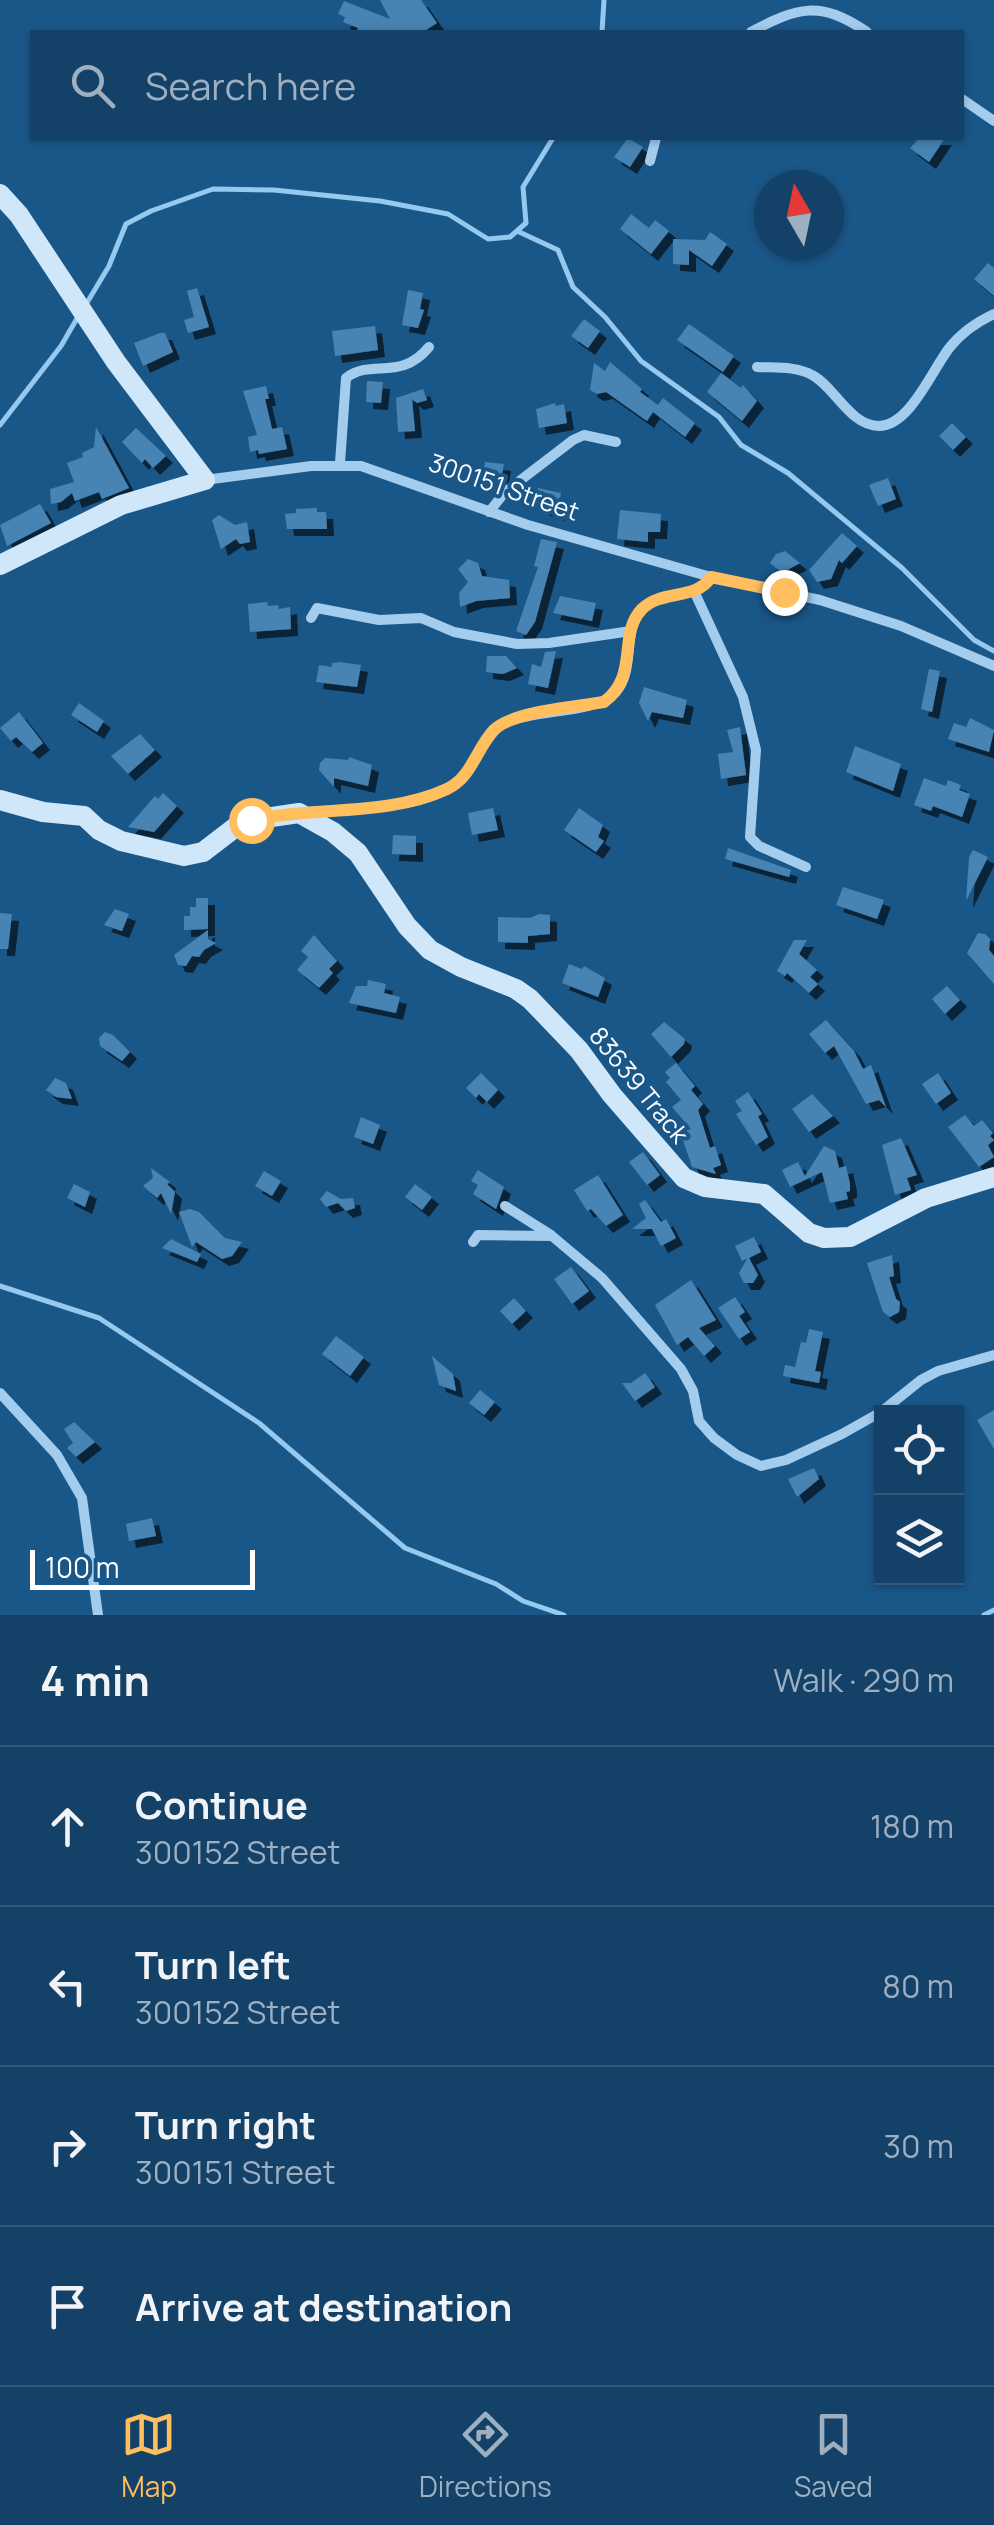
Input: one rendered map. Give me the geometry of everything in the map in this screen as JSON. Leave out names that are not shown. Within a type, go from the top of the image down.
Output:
[{"type":"street","points":[[754,30],[804,8],[831,12],[863,30]]},
{"type":"street","points":[[964,99],[994,121]]},
{"type":"street","points":[[650,161],[655,140]]},
{"type":"street","points":[[0,194],[19,215],[116,362],[204,480]]},
{"type":"street","points":[[758,367],[800,370],[812,375],[868,424],[885,425],[905,412],[952,345],[979,321],[994,314]]},
{"type":"street","points":[[340,464],[346,378],[354,372],[406,366],[430,346]]},
{"type":"street","points":[[489,512],[505,492],[573,440],[584,434],[616,442]]},
{"type":"street","name":"300151 Street","points":[[0,565],[121,505],[204,480],[340,464],[388,473],[489,512],[711,577],[836,605],[901,626],[994,666]]},
{"type":"street","points":[[0,800],[43,812],[84,816],[99,830],[121,840],[184,856],[203,852],[251,820],[419,800],[461,780],[489,736],[505,722],[604,702],[621,684],[629,658],[631,630],[640,610],[676,593],[694,592],[711,577]]},
{"type":"street","points":[[694,592],[743,697],[756,750],[750,837],[759,846],[806,867]]},
{"type":"street","points":[[311,618],[317,608],[379,620],[421,618],[454,632],[516,644],[631,630]]},
{"type":"street","name":"83639 Track","points":[[300,812],[358,852],[407,926],[430,950],[461,967],[516,988],[530,999],[579,1050],[612,1096],[684,1178],[695,1184],[764,1194],[809,1233],[839,1239],[881,1224],[926,1198],[994,1177]]},
{"type":"street","points":[[505,1206],[552,1236],[602,1278],[681,1368],[693,1391],[700,1421],[714,1438],[761,1466],[786,1460],[842,1434],[881,1412],[938,1371],[994,1354]]},
{"type":"street","points":[[473,1242],[478,1235],[552,1236]]},
{"type":"street","points":[[0,1392],[57,1455],[82,1498],[98,1615]]},
{"type":"building","points":[[380,0],[421,0],[437,23],[426,30],[357,30],[338,14],[344,1],[390,19]]},
{"type":"building","points":[[627,140],[643,147],[630,167],[614,157]]},
{"type":"building","points":[[917,140],[944,140],[929,162],[910,148]]},
{"type":"building","points":[[631,214],[649,228],[655,220],[669,231],[651,254],[620,229]]},
{"type":"building","points":[[710,232],[727,244],[712,266],[689,250],[689,265],[673,264],[673,239],[705,240]]},
{"type":"building","points":[[988,263],[994,268],[994,296],[974,279]]},
{"type":"building","points":[[197,288],[209,327],[188,333],[184,320],[194,317],[187,291]]},
{"type":"building","points":[[408,290],[423,293],[420,309],[424,310],[418,328],[402,325]]},
{"type":"building","points":[[584,319],[600,331],[588,348],[571,336]]},
{"type":"building","points":[[689,324],[734,356],[723,372],[677,340]]},
{"type":"building","points":[[375,326],[378,350],[335,356],[332,331]]},
{"type":"building","points":[[165,333],[173,352],[143,366],[134,343]]},
{"type":"building","points":[[610,362],[658,405],[663,398],[695,423],[685,437],[653,412],[647,421],[606,392],[597,394],[590,390],[594,363],[605,371]]},
{"type":"building","points":[[721,373],[741,388],[743,385],[757,401],[742,421],[707,392]]},
{"type":"building","points":[[367,381],[383,382],[381,403],[366,402]]},
{"type":"building","points":[[266,386],[272,429],[282,427],[287,449],[259,454],[258,450],[250,452],[248,437],[257,435],[243,391]]},
{"type":"building","points":[[423,389],[427,400],[417,403],[412,399],[415,431],[398,432],[396,398]]},
{"type":"building","points":[[564,404],[567,423],[539,428],[536,409]]},
{"type":"building","points":[[952,423],[966,437],[953,450],[939,436]]},
{"type":"building","points":[[96,427],[129,488],[102,499],[99,492],[75,501],[72,493],[51,504],[50,489],[74,482],[67,463],[94,447]]},
{"type":"building","points":[[136,428],[166,456],[153,468],[145,459],[142,463],[122,442]]},
{"type":"building","points":[[485,462],[504,464],[501,481],[482,478]]},
{"type":"building","points":[[888,478],[896,499],[878,506],[869,485]]},
{"type":"building","points":[[538,488],[561,493],[557,514],[534,505]]},
{"type":"building","points":[[40,504],[51,523],[7,546],[0,525]]},
{"type":"building","points":[[317,508],[317,512],[326,512],[327,529],[287,529],[285,514]]},
{"type":"building","points":[[620,510],[661,514],[660,532],[648,532],[648,542],[617,539]]},
{"type":"building","points":[[219,515],[235,525],[247,522],[250,542],[240,544],[236,539],[221,549],[212,520]]},
{"type":"building","points":[[842,533],[857,546],[842,563],[839,560],[831,579],[817,582],[809,570]]},
{"type":"building","points":[[541,539],[557,542],[535,622],[526,635],[516,631],[538,567],[534,566]]},
{"type":"building","points":[[785,551],[800,563],[782,573],[770,563],[776,554]]},
{"type":"building","points":[[468,559],[478,563],[482,576],[509,580],[510,598],[476,601],[460,607],[459,593],[468,582],[458,569]]},
{"type":"building","points":[[560,596],[596,603],[592,621],[553,613]]},
{"type":"building","points":[[267,602],[279,609],[290,607],[291,629],[250,632],[248,604]]},
{"type":"building","points":[[556,651],[548,688],[528,684],[532,664],[541,667],[545,652]]},
{"type":"building","points":[[487,656],[506,656],[517,668],[503,674],[486,672]]},
{"type":"building","points":[[332,663],[361,665],[357,687],[316,682],[319,665],[332,667]]},
{"type":"building","points":[[929,669],[940,671],[932,712],[921,709]]},
{"type":"building","points":[[644,687],[687,700],[683,718],[652,712],[648,721],[639,703]]},
{"type":"building","points":[[79,703],[104,721],[97,732],[71,715]]},
{"type":"building","points":[[19,712],[43,743],[32,752],[16,737],[11,741],[0,728]]},
{"type":"building","points":[[970,718],[994,730],[989,752],[948,739],[954,723],[966,727]]},
{"type":"building","points":[[740,727],[746,775],[721,779],[718,754],[733,752],[727,730]]},
{"type":"building","points":[[140,734],[155,750],[128,774],[111,756]]},
{"type":"building","points":[[855,746],[901,764],[893,791],[846,772]]},
{"type":"building","points":[[349,757],[372,765],[368,786],[334,778],[334,787],[319,770],[325,758]]},
{"type":"building","points":[[924,778],[946,786],[948,780],[970,794],[962,817],[933,806],[931,811],[914,805]]},
{"type":"building","points":[[163,793],[177,806],[154,832],[128,827],[155,796],[158,799]]},
{"type":"building","points":[[493,808],[498,830],[472,835],[468,813]]},
{"type":"building","points":[[579,808],[603,825],[598,837],[604,841],[596,852],[564,830]]},
{"type":"building","points":[[393,835],[416,836],[416,855],[392,854]]},
{"type":"building","points":[[728,848],[791,870],[789,877],[725,859]]},
{"type":"building","points":[[973,850],[988,857],[966,901],[969,857]]},
{"type":"building","points":[[843,887],[884,900],[877,919],[836,905]]},
{"type":"building","points":[[196,898],[208,898],[208,929],[184,930],[184,916],[190,916],[190,907],[196,907]]},
{"type":"building","points":[[115,909],[129,914],[122,931],[104,925]]},
{"type":"building","points":[[0,913],[12,914],[8,949],[0,949]]},
{"type":"building","points":[[550,915],[550,934],[528,936],[528,943],[498,942],[498,917],[530,918]]},
{"type":"building","points":[[208,930],[208,939],[216,943],[199,957],[192,956],[186,966],[178,965],[174,955]]},
{"type":"building","points":[[978,933],[990,939],[994,984],[967,953]]},
{"type":"building","points":[[314,935],[337,961],[329,969],[333,973],[319,988],[297,970],[308,957],[301,951]]},
{"type":"building","points":[[794,940],[807,940],[799,954],[817,970],[810,977],[818,984],[809,993],[787,973],[785,976],[777,971]]},
{"type":"building","points":[[569,964],[582,969],[584,966],[605,978],[598,997],[562,983]]},
{"type":"building","points":[[368,980],[386,984],[384,993],[400,997],[396,1013],[349,1003],[356,986],[367,986]]},
{"type":"building","points":[[947,986],[960,1000],[945,1014],[932,999]]},
{"type":"building","points":[[826,1020],[854,1051],[863,1069],[871,1065],[886,1107],[879,1100],[866,1104],[834,1046],[825,1053],[809,1034]]},
{"type":"building","points":[[664,1022],[685,1039],[671,1057],[651,1034]]},
{"type":"building","points":[[105,1032],[130,1052],[122,1061],[100,1046],[99,1038]]},
{"type":"building","points":[[676,1063],[695,1086],[691,1090],[703,1104],[698,1110],[710,1148],[715,1146],[721,1165],[713,1168],[716,1174],[692,1167],[681,1132],[691,1129],[672,1107],[681,1100],[666,1082],[670,1078],[665,1072]]},
{"type":"building","points":[[481,1073],[498,1090],[487,1102],[466,1088]]},
{"type":"building","points":[[938,1073],[951,1093],[936,1104],[922,1084]]},
{"type":"building","points":[[55,1078],[66,1083],[72,1099],[56,1097],[46,1090]]},
{"type":"building","points":[[748,1092],[762,1114],[758,1116],[768,1137],[756,1145],[736,1114],[742,1111],[735,1101]]},
{"type":"building","points":[[812,1094],[833,1116],[809,1132],[792,1109]]},
{"type":"building","points":[[965,1115],[974,1126],[982,1120],[993,1133],[990,1136],[994,1140],[988,1145],[994,1157],[979,1167],[948,1127]]},
{"type":"building","points":[[361,1117],[380,1125],[373,1144],[354,1137]]},
{"type":"building","points":[[901,1138],[917,1175],[907,1178],[911,1190],[895,1195],[882,1145]]},
{"type":"building","points":[[824,1146],[835,1151],[839,1168],[846,1166],[848,1199],[830,1203],[822,1172],[790,1187],[782,1170],[798,1162],[805,1176]]},
{"type":"building","points":[[643,1152],[660,1175],[647,1185],[629,1162]]},
{"type":"building","points":[[151,1168],[170,1182],[167,1184],[175,1192],[171,1214],[161,1193],[157,1198],[143,1186],[153,1178]]},
{"type":"building","points":[[478,1170],[504,1187],[496,1209],[473,1194],[478,1185],[471,1181]]},
{"type":"building","points":[[264,1171],[281,1181],[272,1196],[255,1186]]},
{"type":"building","points":[[598,1175],[623,1215],[606,1226],[591,1209],[587,1211],[574,1190]]},
{"type":"building","points":[[74,1184],[90,1192],[85,1207],[67,1198]]},
{"type":"building","points":[[415,1184],[432,1197],[422,1210],[405,1197]]},
{"type":"building","points":[[327,1191],[341,1199],[353,1198],[355,1208],[346,1211],[338,1203],[326,1207],[320,1199]]},
{"type":"building","points":[[645,1200],[661,1222],[666,1219],[676,1238],[661,1246],[652,1229],[632,1229],[646,1218],[639,1204]]},
{"type":"building","points":[[179,1212],[199,1212],[225,1238],[242,1242],[232,1256],[222,1259],[196,1242],[192,1247]]},
{"type":"building","points":[[754,1237],[761,1252],[749,1258],[758,1275],[753,1283],[744,1283],[739,1273],[747,1259],[742,1261],[735,1246]]},
{"type":"building","points":[[171,1239],[201,1254],[197,1262],[162,1248]]},
{"type":"building","points":[[892,1255],[894,1276],[889,1277],[900,1302],[899,1312],[890,1317],[883,1312],[867,1263]]},
{"type":"building","points":[[571,1267],[589,1291],[572,1304],[554,1279]]},
{"type":"building","points":[[691,1280],[716,1320],[699,1328],[715,1346],[704,1356],[688,1337],[677,1345],[655,1305]]},
{"type":"building","points":[[735,1297],[745,1312],[739,1316],[750,1332],[739,1339],[718,1308]]},
{"type":"building","points":[[514,1298],[526,1311],[512,1324],[500,1311]]},
{"type":"building","points":[[809,1329],[823,1332],[815,1371],[821,1372],[819,1383],[783,1376],[785,1365],[795,1367],[801,1342],[806,1343]]},
{"type":"building","points":[[336,1336],[364,1357],[350,1376],[322,1354]]},
{"type":"building","points":[[432,1356],[453,1374],[456,1391],[439,1385]]},
{"type":"building","points":[[645,1373],[655,1387],[635,1401],[622,1383],[631,1383]]},
{"type":"building","points":[[480,1390],[495,1402],[484,1415],[469,1403]]},
{"type":"building","points":[[994,1410],[994,1449],[977,1420]]},
{"type":"building","points":[[74,1422],[95,1442],[76,1457],[67,1448],[73,1443],[64,1429]]},
{"type":"building","points":[[814,1468],[819,1479],[797,1497],[788,1479]]},
{"type":"building","points":[[152,1518],[156,1536],[129,1541],[126,1524]]},
{"type":"waterway","points":[[602,30],[604,0]]},
{"type":"waterway","points":[[85,306],[109,266],[126,224],[213,189],[274,190],[380,201],[448,214],[488,239],[510,237],[526,223],[523,187],[552,140]]},
{"type":"waterway","points":[[517,231],[558,250],[573,287],[605,317],[641,361],[719,417],[741,445],[788,473],[902,568],[974,640],[994,651]]},
{"type":"waterway","points":[[0,425],[61,346],[79,315]]},
{"type":"waterway","points":[[0,1286],[99,1318],[259,1423],[405,1548],[496,1584],[523,1601],[564,1615]]},
{"type":"waterway","points":[[984,1615],[994,1610]]},
{"type":"route","points":[[251,820],[419,800],[450,788],[461,780],[489,736],[505,722],[604,702],[614,694],[629,658],[633,623],[640,610],[651,603],[676,593],[694,592],[711,577],[784,592]]}]
